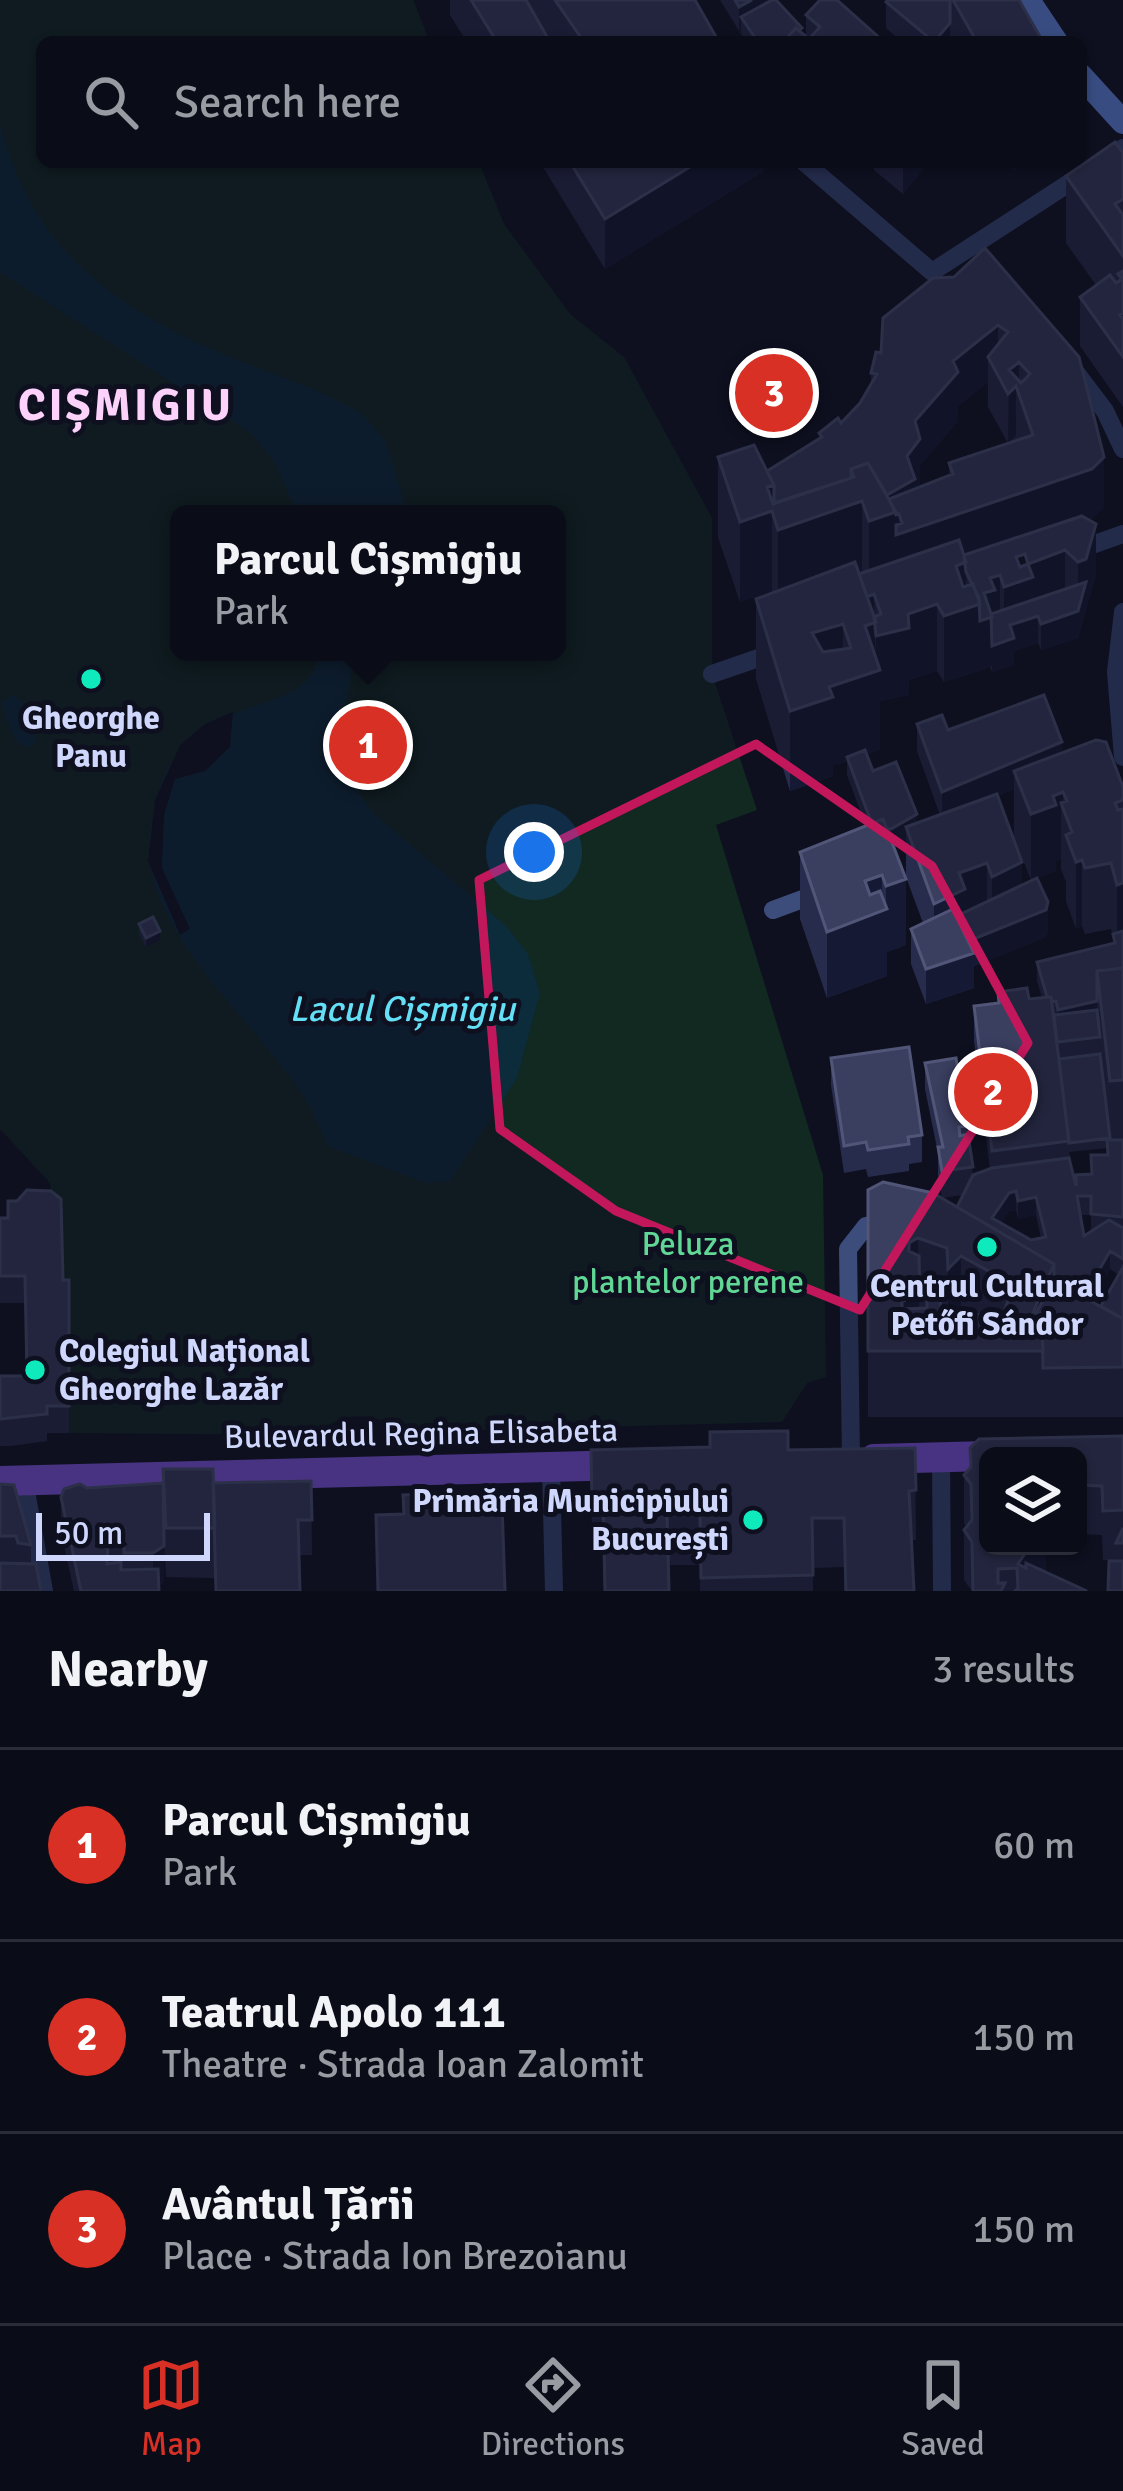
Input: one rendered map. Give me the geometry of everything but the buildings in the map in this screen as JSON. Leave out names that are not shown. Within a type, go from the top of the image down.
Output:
[{"type":"main road","points":[[840,1460],[979,1456]]},
{"type":"main road","name":"Bulevardul Regina Elisabeta","points":[[12,1481],[666,1464]]},
{"type":"street","points":[[1028,0],[1052,36]]},
{"type":"street","points":[[1087,83],[1123,122]]},
{"type":"street","points":[[811,168],[932,272],[976,253],[1123,148]]},
{"type":"street","points":[[1064,358],[1105,411],[1123,448]]},
{"type":"street","points":[[1058,556],[1123,534]]},
{"type":"street","points":[[1123,612],[1115,702],[1123,757]]},
{"type":"street","points":[[712,674],[799,645]]},
{"type":"street","points":[[773,910],[839,886]]},
{"type":"street","points":[[840,1460],[848,1250],[866,1226],[904,1228]]},
{"type":"street","points":[[940,1457],[942,1591]]},
{"type":"street","points":[[551,1467],[554,1591]]},
{"type":"street","points":[[12,1481],[44,1591]]},
{"type":"highlighted area","points":[[756,744],[932,866],[1028,1043],[860,1310],[616,1211],[500,1129],[479,880]]},
{"type":"green space","name":"Peluza plantelor perene","points":[[0,0],[413,0],[428,36],[36,36],[36,168],[481,168],[504,224],[570,314],[624,357],[712,518],[712,674],[757,810],[716,825],[823,1175],[826,1377],[807,1383],[782,1422],[405,1432],[382,1420],[359,1416],[337,1421],[316,1435],[69,1433],[69,1308],[63,1307],[50,1183],[0,1129]]},
{"type":"green space","points":[[775,361],[798,370],[807,393],[798,416],[775,425],[752,416],[743,393],[752,370]]},
{"type":"water","points":[[0,124],[35,210],[90,275],[161,324],[363,415],[385,441],[405,505],[293,505],[276,464],[251,433],[0,272]]},
{"type":"water","name":"Lacul Cișmigiu","points":[[315,661],[354,661],[341,727],[359,794],[375,815],[506,926],[528,954],[540,993],[517,1078],[450,1181],[426,1183],[330,1147],[287,1072],[185,946],[153,879],[149,859],[154,809],[168,768],[189,740],[216,722],[294,690],[311,675]]},
{"type":"water","points":[[14,695],[37,717],[31,731],[37,741],[28,748],[15,740],[1,702]]},
{"type":"pier","points":[[233,712],[230,747],[205,771],[175,779],[164,815],[162,868],[190,929],[180,935],[148,861],[155,800],[180,745],[205,724]]},
{"type":"place","name":"Avântul Țării","points":[[774,393]]},
{"type":"place","name":"Gheorghe Panu","points":[[91,679]]},
{"type":"place","name":"Parcul Cișmigiu","points":[[368,745]]},
{"type":"place","name":"Teatrul Apolo 111","points":[[993,1092]]},
{"type":"place","name":"Centrul Cultural Petőfi Sándor","points":[[987,1247]]},
{"type":"place","name":"Colegiul Național Gheorghe Lazăr","points":[[35,1370]]},
{"type":"place","name":"Primăria Municipiului București","points":[[753,1520]]},
{"type":"district","name":"CIȘMIGIU","points":[[126,405]]}]
